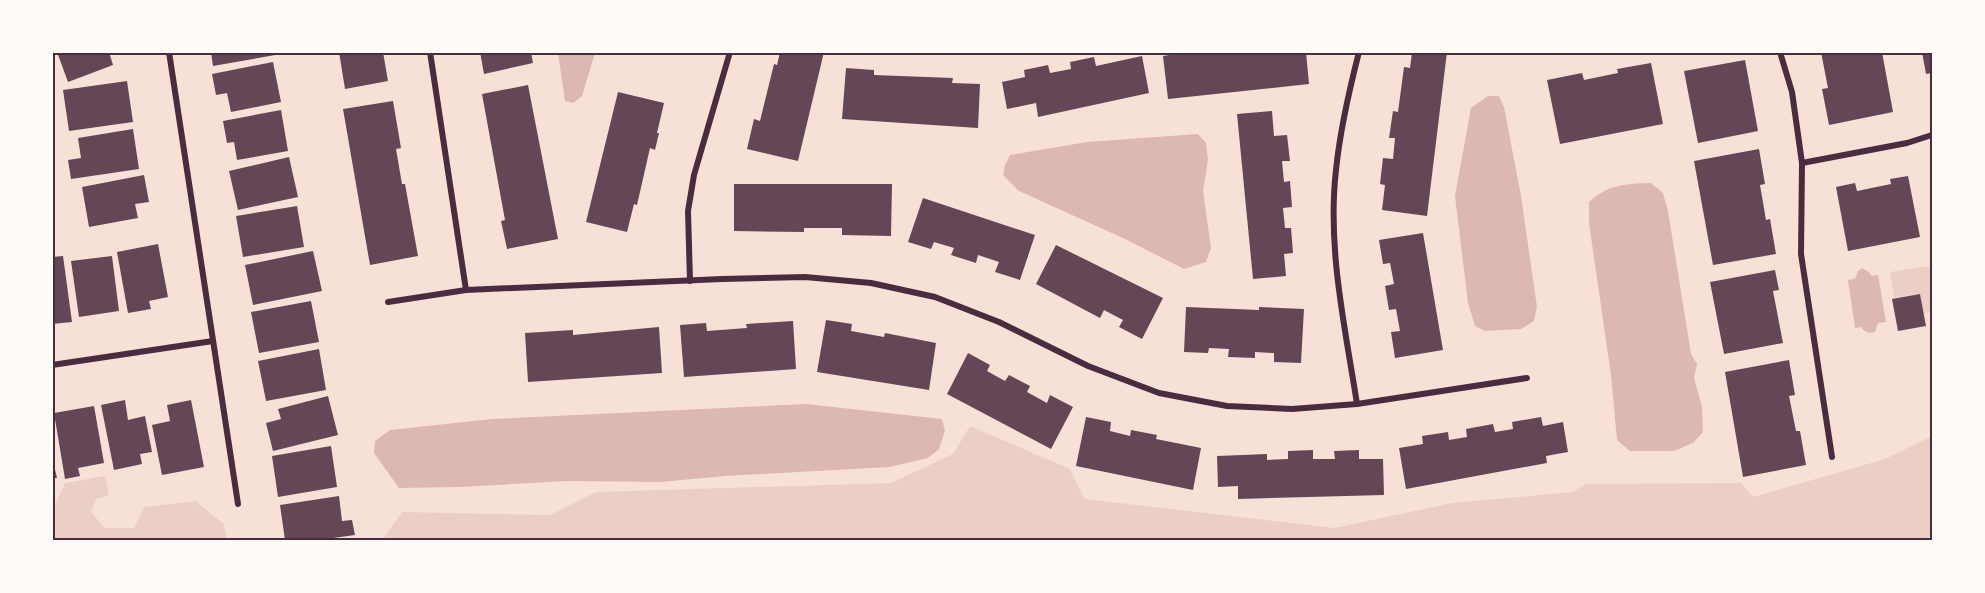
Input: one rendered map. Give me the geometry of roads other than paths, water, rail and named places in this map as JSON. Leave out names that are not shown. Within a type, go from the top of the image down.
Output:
[{"type":"street","points":[[169,52],[238,504]]},
{"type":"street","points":[[430,52],[466,290]]},
{"type":"street","points":[[690,281],[688,211],[694,175],[730,52]]},
{"type":"street","points":[[1357,404],[1338,283],[1334,231],[1335,172],[1346,100],[1359,52]]},
{"type":"street","points":[[1780,52],[1792,92],[1802,163],[1801,254],[1832,457]]},
{"type":"street","points":[[1802,163],[1907,143],[1932,135]]},
{"type":"street","points":[[388,302],[466,290],[805,277],[870,283],[935,297],[999,322],[1088,366],[1159,393],[1227,406],[1292,409],[1357,404],[1527,378]]},
{"type":"street","points":[[52,365],[213,341]]}]
